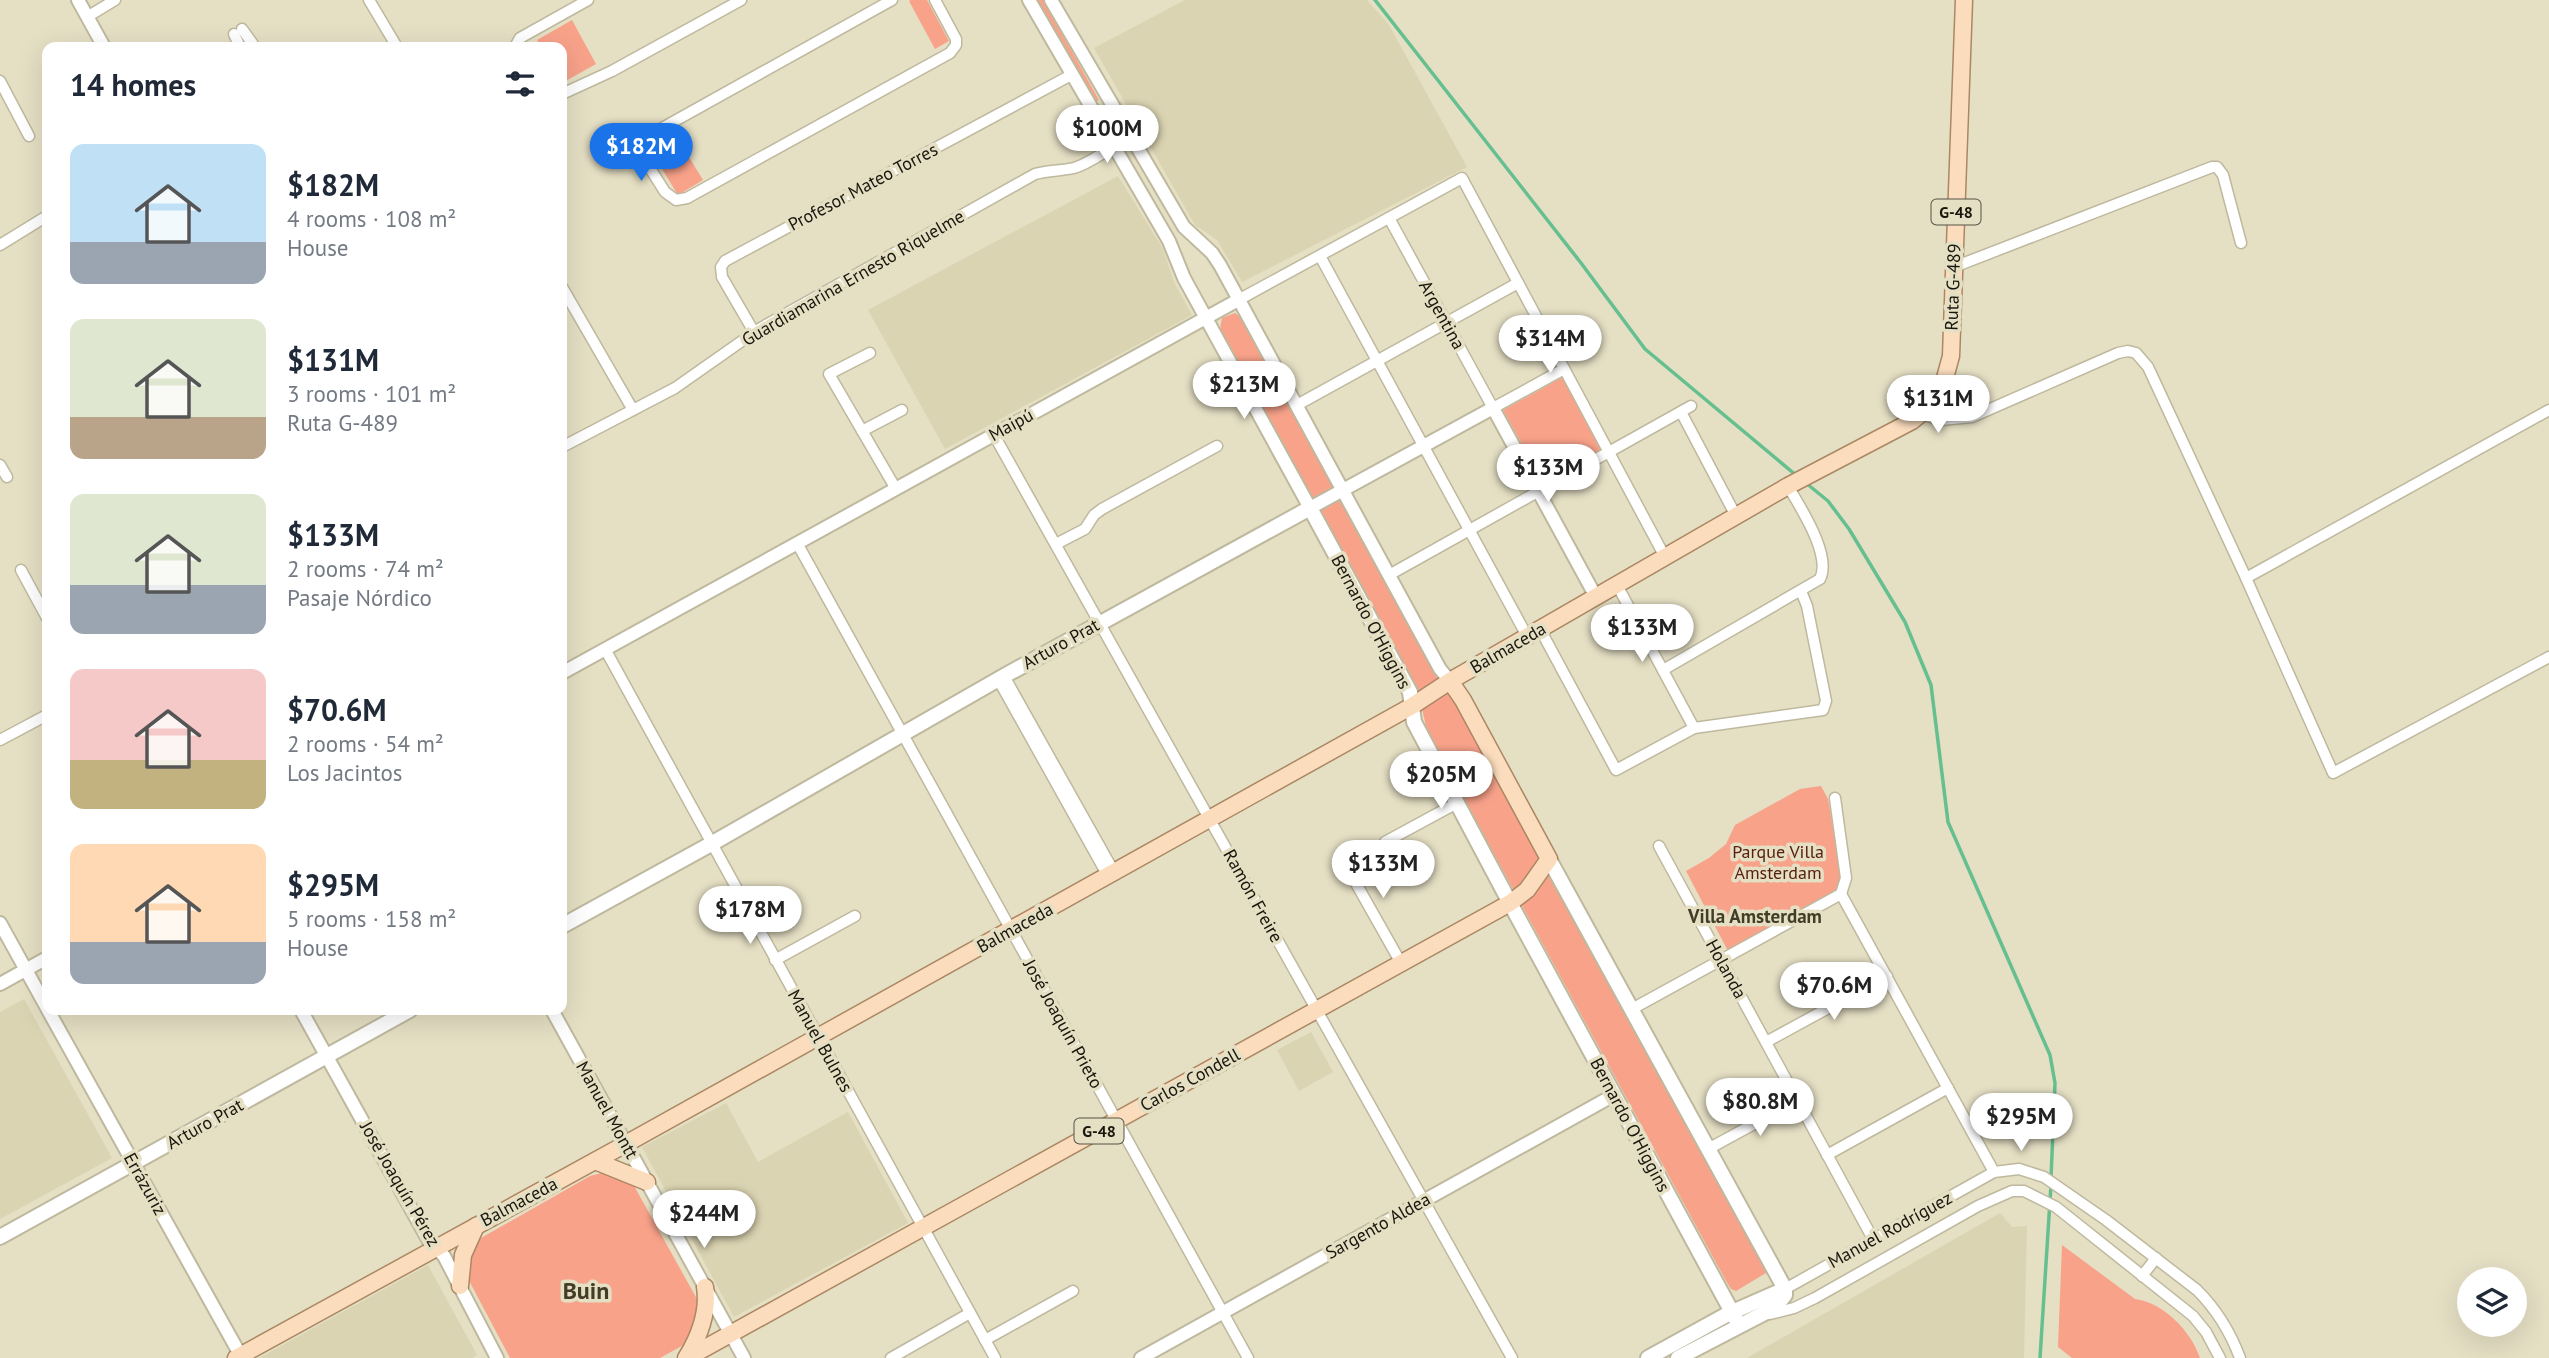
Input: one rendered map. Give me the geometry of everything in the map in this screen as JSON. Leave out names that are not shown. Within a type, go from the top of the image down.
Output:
[{"type":"main road","name":"Ruta G-489","points":[[1797,481],[1921,414],[1936,399],[1950,368],[1964,0]]},
{"type":"main road","name":"Balmaceda","points":[[239,1357],[1412,706],[1450,681],[1797,481]]},
{"type":"main road","name":"Arturo Prat","points":[[567,923],[711,844],[902,733],[1310,508]]},
{"type":"main road","name":"Bernardo O'Higgins","points":[[1310,508],[1410,692],[1414,722],[1735,1319]]},
{"type":"main road","points":[[1450,681],[1463,700],[1785,1289]]},
{"type":"main road","name":"G-48","points":[[1510,904],[1527,890],[1549,859]]},
{"type":"main road","name":"Carlos Condell","points":[[687,1358],[1510,904]]},
{"type":"main road","name":"Arturo Prat","points":[[0,1237],[401,1015]]},
{"type":"main road","points":[[595,1161],[647,1182]]},
{"type":"main road","points":[[460,1286],[463,1255],[476,1226]]},
{"type":"main road","points":[[687,1358],[704,1316],[705,1287]]},
{"type":"main road","name":"Manuel Rodríguez","points":[[1648,1358],[1735,1319],[1757,1317],[1782,1301],[1786,1295],[1785,1289],[1735,1319],[1678,1358]]},
{"type":"street","points":[[78,0],[101,42]]},
{"type":"street","points":[[87,17],[115,0]]},
{"type":"street","points":[[369,0],[394,42]]},
{"type":"street","points":[[517,42],[520,37],[588,0]]},
{"type":"street","points":[[567,92],[604,76],[741,0]]},
{"type":"street","points":[[892,0],[646,137],[641,145],[643,158],[668,196],[683,200],[697,193],[950,53],[956,45],[955,36],[936,1]]},
{"type":"street","name":"Bernardo O'Higgins","points":[[1029,0],[1169,241],[1181,273],[1310,508]]},
{"type":"street","points":[[1051,0],[1184,227],[1217,259],[1389,575],[1450,681]]},
{"type":"street","points":[[239,42],[238,31],[250,42]]},
{"type":"street","points":[[1060,52],[1076,43]]},
{"type":"street","name":"Profesor Mateo Torres","points":[[754,332],[722,278],[721,267],[725,261],[1073,74]]},
{"type":"street","points":[[0,81],[29,136]]},
{"type":"street","points":[[1096,114],[1112,105]]},
{"type":"street","name":"Guardiamarina Ernesto Riquelme","points":[[567,444],[675,388],[754,332],[1035,174],[1050,169],[1078,167],[1115,146]]},
{"type":"street","points":[[1954,267],[2212,167],[2217,167],[2223,175],[2241,243]]},
{"type":"street","name":"Maipú","points":[[567,670],[1462,178],[1518,283]]},
{"type":"street","name":"Argentina","points":[[1389,218],[1596,597]]},
{"type":"street","points":[[0,245],[42,219]]},
{"type":"street","points":[[1320,256],[1469,530],[1616,769],[1694,728],[1818,712],[1825,708],[1826,701],[1807,606],[1801,591]]},
{"type":"street","points":[[1297,405],[1518,283],[1665,557]]},
{"type":"street","points":[[567,304],[633,410]]},
{"type":"street","points":[[1921,414],[1950,420],[1972,417],[2105,357],[2123,352],[2136,353],[2148,367],[2333,772],[2549,657]]},
{"type":"street","points":[[870,353],[829,374],[896,489]]},
{"type":"street","name":"Arturo Prat","points":[[1310,508],[1564,369]]},
{"type":"street","points":[[1389,575],[1691,407]]},
{"type":"street","points":[[862,431],[902,410]]},
{"type":"street","points":[[2246,578],[2549,410]]},
{"type":"street","points":[[1681,412],[1736,516]]},
{"type":"street","name":"Ramón Freire","points":[[994,435],[1512,1358]]},
{"type":"street","points":[[1056,544],[1085,529],[1102,509],[1217,446]]},
{"type":"street","points":[[0,465],[7,477]]},
{"type":"street","points":[[1663,670],[1820,579],[1823,566],[1797,481]]},
{"type":"street","name":"José Joaquín Prieto","points":[[797,544],[1248,1358]]},
{"type":"street","points":[[22,570],[42,608]]},
{"type":"street","points":[[1617,585],[1694,728]]},
{"type":"street","name":"Manuel Bulnes","points":[[605,649],[995,1358]]},
{"type":"street","points":[[1001,678],[1111,874]]},
{"type":"street","points":[[0,740],[42,718]]},
{"type":"street","points":[[1632,1009],[1841,894],[1846,878],[1835,798]]},
{"type":"street","points":[[1385,842],[1457,803]]},
{"type":"street","name":"Holanda","points":[[1660,846],[1873,1240]]},
{"type":"street","points":[[1344,863],[1401,964]]},
{"type":"street","points":[[1841,894],[1994,1171],[2019,1168],[2044,1177],[2156,1258],[2211,1304],[2224,1322],[2240,1358]]},
{"type":"street","points":[[775,960],[855,916]]},
{"type":"street","name":"Errázuriz","points":[[0,923],[42,998]]},
{"type":"street","points":[[0,984],[42,961]]},
{"type":"street","points":[[1766,1042],[1887,976]]},
{"type":"street","name":"Errázuriz","points":[[51,1015],[239,1357]]},
{"type":"street","name":"José Joaquín Pérez","points":[[304,1015],[429,1241],[444,1256],[497,1358]]},
{"type":"street","name":"Manuel Montt","points":[[555,1015],[744,1358]]},
{"type":"street","points":[[1827,1155],[1948,1088]]},
{"type":"street","name":"Sargento Aldea","points":[[1141,1358],[1614,1095]]},
{"type":"street","points":[[1707,1149],[1798,1100]]},
{"type":"street","name":"Manuel Rodríguez","points":[[1785,1289],[1994,1171]]},
{"type":"street","points":[[1757,1317],[1794,1308],[1997,1196],[2012,1191],[2024,1191],[2056,1207],[2193,1316],[2206,1332],[2220,1358]]},
{"type":"street","points":[[2143,1276],[2156,1258]]},
{"type":"street","points":[[985,1340],[1073,1291]]},
{"type":"street","points":[[891,1358],[970,1313]]},
{"type":"shaded area","points":[[1185,0],[1367,0],[1389,25],[1467,167],[1242,282],[1217,240],[1195,225],[1094,48]]},
{"type":"shaded area","points":[[1118,176],[1163,249],[1174,282],[1192,315],[945,449],[868,310]]},
{"type":"shaded area","points":[[24,999],[112,1158],[0,1219],[0,1012]]},
{"type":"shaded area","points":[[1311,1032],[1333,1072],[1299,1091],[1277,1050]]},
{"type":"shaded area","points":[[726,1103],[758,1162],[848,1112],[908,1223],[734,1317],[642,1147]]},
{"type":"shaded area","points":[[2000,1213],[2012,1227],[2027,1226],[2024,1358],[1747,1358]]},
{"type":"shaded area","points":[[428,1265],[477,1355],[472,1358],[259,1358]]},
{"type":"green space","points":[[927,0],[949,41],[935,49],[909,1]]},
{"type":"green space","points":[[1037,0],[1043,0],[1099,100],[1095,102]]},
{"type":"green space","points":[[572,20],[596,64],[567,80],[567,42],[537,40]]},
{"type":"green space","points":[[676,136],[703,180],[678,195],[651,151]]},
{"type":"green space","points":[[1235,313],[1242,318],[1547,865],[1766,1267],[1766,1273],[1736,1291],[1731,1289],[1726,1281],[1427,731],[1413,684],[1220,329],[1222,318]]},
{"type":"green space","points":[[1563,377],[1602,449],[1543,482],[1503,410]]},
{"type":"green space","name":"Parque Villa Amsterdam","points":[[1821,786],[1828,799],[1842,880],[1838,889],[1728,951],[1686,871],[1726,844],[1735,825],[1800,789]]},
{"type":"green space","points":[[602,1173],[633,1184],[697,1299],[700,1305],[689,1342],[660,1358],[510,1358],[466,1275],[476,1244],[481,1238],[590,1176]]},
{"type":"green space","points":[[2062,1245],[2135,1299],[2166,1312],[2190,1338],[2200,1358],[2072,1358],[2058,1347]]},
{"type":"waterway","points":[[1375,0],[1645,349],[1797,476]]},
{"type":"waterway","points":[[1806,483],[1828,501],[1849,529],[1905,622],[1931,685],[1948,822],[2050,1055],[2055,1083],[2051,1178]]},
{"type":"waterway","points":[[2040,1358],[2051,1185]]},
{"type":"district","name":"Villa Amsterdam","points":[[1755,916]]},
{"type":"district","name":"Buin","points":[[586,1291]]}]
